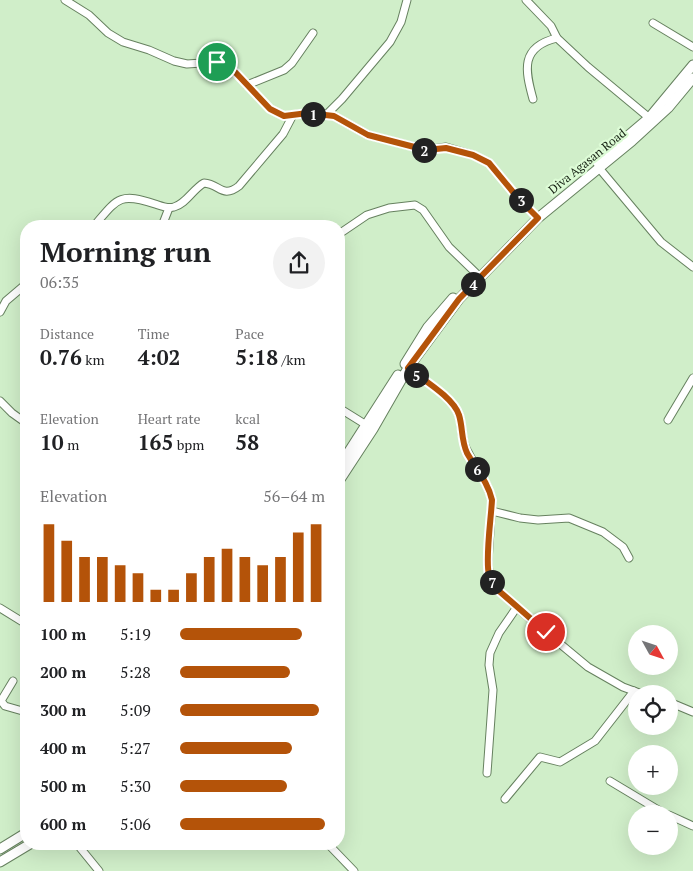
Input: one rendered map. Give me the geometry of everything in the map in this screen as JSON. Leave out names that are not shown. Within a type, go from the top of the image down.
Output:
[{"type":"street","points":[[65,0],[89,16],[108,33],[123,42],[187,64],[217,62],[224,64],[270,109],[284,116],[308,113],[334,116],[368,135],[426,150],[446,148],[473,155],[489,163],[518,198],[536,216],[651,119],[693,65]]},
{"type":"street","points":[[326,115],[390,42],[400,22],[407,0]]},
{"type":"street","points":[[526,0],[551,26],[557,38],[588,67],[651,119]]},
{"type":"street","points":[[653,23],[693,47]]},
{"type":"street","points":[[247,85],[284,70],[292,63],[313,33]]},
{"type":"street","points":[[533,99],[526,67],[528,60],[531,54],[546,41],[557,38]]},
{"type":"street","name":"Diva Agasan Road","points":[[345,471],[408,368],[478,275],[536,216],[632,141],[651,119],[693,78]]},
{"type":"street","points":[[99,220],[113,204],[123,199],[134,197],[169,208],[175,207],[204,183],[210,184],[222,191],[234,190],[283,134],[293,114]]},
{"type":"street","points":[[599,168],[661,242],[693,267]]},
{"type":"street","points":[[345,230],[367,215],[389,208],[415,205],[422,210],[449,247],[478,275],[428,327],[370,427],[345,459]]},
{"type":"street","points":[[164,220],[169,208]]},
{"type":"street","points":[[0,312],[3,299],[20,288]]},
{"type":"street","points":[[408,368],[447,398],[455,407],[459,416],[462,441],[490,491],[492,511],[488,562],[489,573],[493,583],[517,607],[588,666],[609,680],[628,688]]},
{"type":"street","points":[[668,420],[693,378]]},
{"type":"street","points":[[0,401],[20,419]]},
{"type":"street","points":[[345,412],[370,427]]},
{"type":"street","points":[[492,511],[538,520],[570,518],[603,532],[623,547],[629,558]]},
{"type":"street","points":[[487,773],[493,690],[490,653],[499,633],[517,607]]},
{"type":"street","points":[[0,608],[20,620]]},
{"type":"street","points":[[14,681],[1,701],[5,706],[20,710]]},
{"type":"street","points":[[505,799],[540,757],[560,762],[596,741],[628,699]]},
{"type":"street","points":[[678,706],[693,712]]},
{"type":"street","points":[[610,781],[650,805]]},
{"type":"street","points":[[678,819],[693,826]]},
{"type":"street","points":[[0,849],[20,837]]},
{"type":"street","points":[[0,862],[20,850]]},
{"type":"street","points":[[82,850],[99,871]]},
{"type":"street","points":[[334,850],[354,871]]},
{"type":"route","points":[[217,62],[224,64],[236,73],[270,109],[284,116],[308,113],[334,116],[368,135],[426,150],[446,148],[473,155],[489,163],[518,198],[538,218],[459,299],[408,368],[447,398],[455,407],[459,416],[462,441],[490,491],[492,500],[488,562],[489,573],[493,583],[499,591],[546,632]]}]
